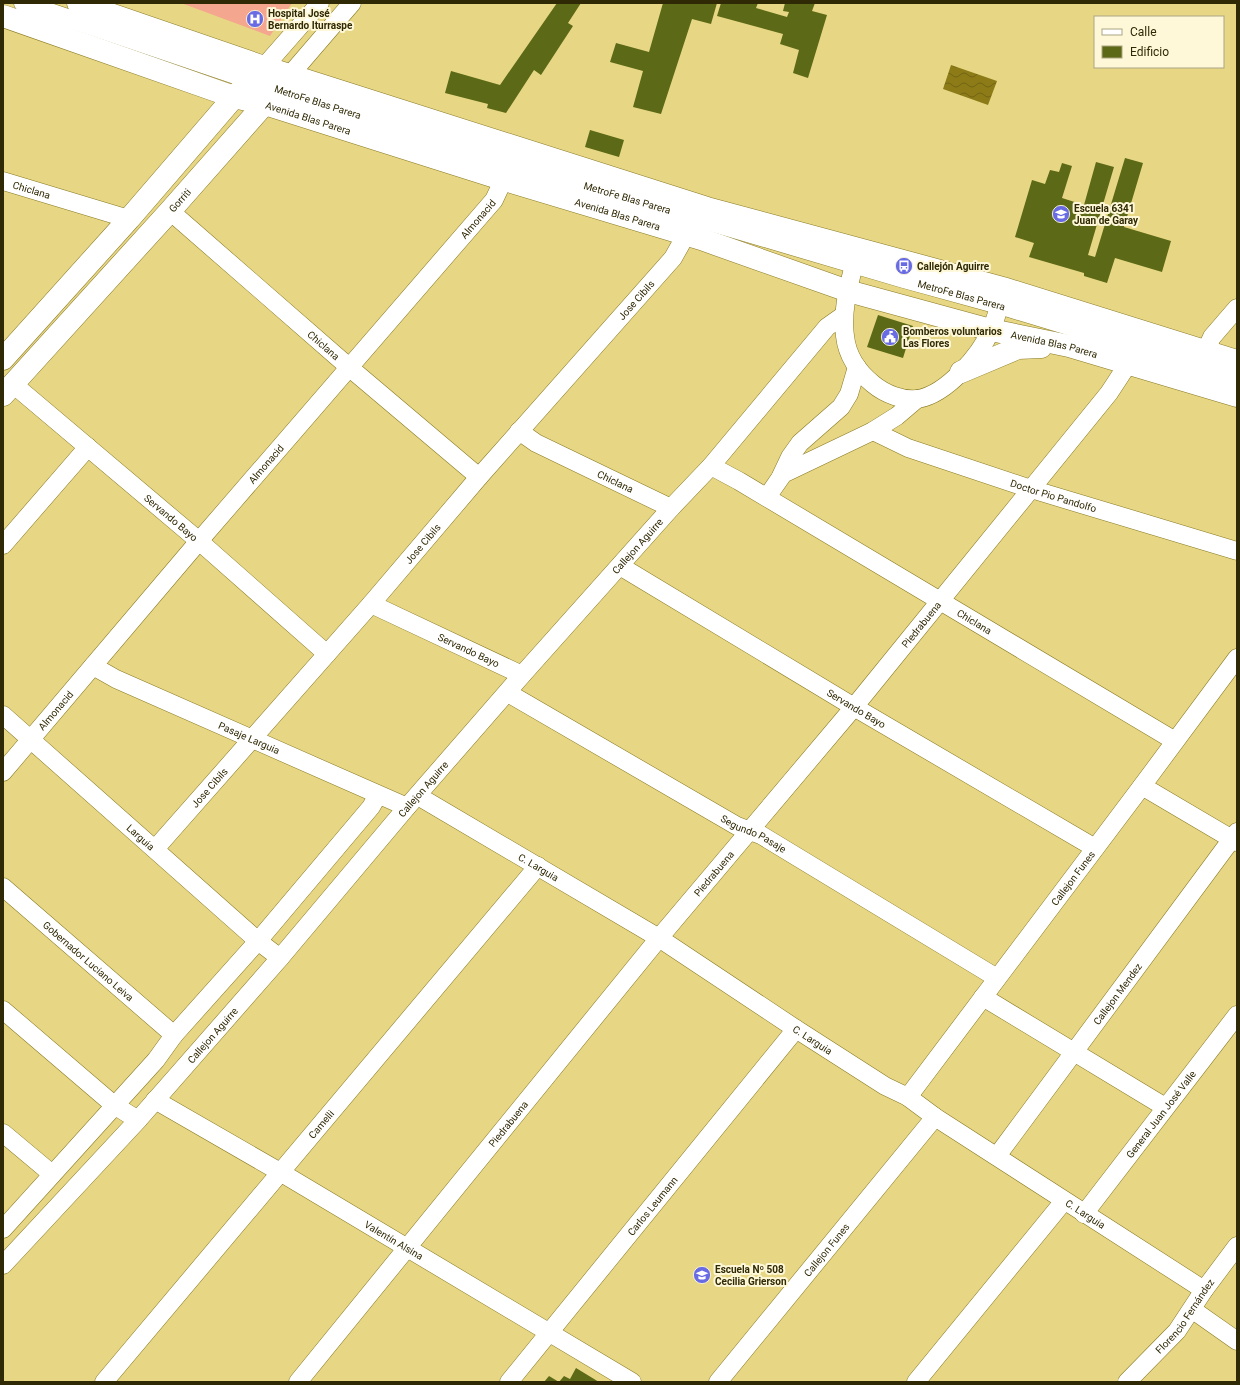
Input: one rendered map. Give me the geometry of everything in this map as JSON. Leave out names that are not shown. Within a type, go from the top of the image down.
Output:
[{"type":"main road","name":"Avenida Blas Parera","points":[[78,3],[257,73],[277,89],[510,164],[686,235],[848,291],[991,330],[1069,346],[1237,396]]},
{"type":"main road","name":"Avenida Blas Parera","points":[[3,16],[234,97],[277,89],[510,164],[714,210],[856,256],[1237,361]]},
{"type":"main road","points":[[7,348],[129,219],[234,97],[257,73]]},
{"type":"main road","name":"Gorriti","points":[[8,389],[170,211],[277,89]]},
{"type":"main road","points":[[961,372],[1018,348],[1069,346]]},
{"type":"street","points":[[23,3],[257,73],[320,3]]},
{"type":"street","name":"Gorriti","points":[[277,89],[352,3]]},
{"type":"street","name":"Almonacid","points":[[3,772],[199,541],[494,200],[510,164]]},
{"type":"street","name":"Chiclana","points":[[3,181],[129,219]]},
{"type":"street","name":"Chiclana","points":[[170,211],[350,368],[479,477]]},
{"type":"street","name":"Jose Cibils","points":[[155,848],[371,604],[519,431],[674,258],[686,235]]},
{"type":"street","points":[[856,256],[844,315],[845,337],[857,367],[875,386],[900,398],[917,399],[928,396],[940,390],[961,372],[979,352],[991,330],[1001,297]]},
{"type":"street","name":"MetroFe Blas Parera","points":[[1001,297],[1237,377]]},
{"type":"street","points":[[1205,352],[1212,337],[1237,308]]},
{"type":"street","name":"Callejon Aguirre","points":[[3,1266],[138,1120],[280,958],[522,675],[671,508],[711,466],[828,327],[844,315]]},
{"type":"street","name":"Piedrabuena","points":[[298,1382],[658,938],[854,707],[1109,393],[1128,364]]},
{"type":"street","points":[[767,497],[781,476],[790,457],[800,443],[841,407],[849,394],[857,367]]},
{"type":"street","name":"Servando Bayo","points":[[8,389],[88,447],[199,541],[327,654]]},
{"type":"street","points":[[781,476],[873,431],[897,416],[917,399]]},
{"type":"street","name":"Chiclana","points":[[519,431],[536,443],[671,508]]},
{"type":"street","name":"Doctor Pio Pandolfo","points":[[873,431],[908,448],[1031,489],[1237,551]]},
{"type":"street","points":[[3,545],[88,447]]},
{"type":"street","name":"Chiclana","points":[[711,466],[767,497],[1175,741]]},
{"type":"street","name":"Servando Bayo","points":[[620,566],[854,707],[1095,848]]},
{"type":"street","name":"Servando Bayo","points":[[371,604],[522,675]]},
{"type":"street","name":"Callejon Funes","points":[[908,1097],[1237,658]]},
{"type":"street","name":"Pasaje Larguia","points":[[93,666],[116,679],[250,740],[378,795],[412,802]]},
{"type":"street","name":"Segundo Pasaje","points":[[508,693],[737,826],[761,835],[997,978]]},
{"type":"street","name":"Larguia","points":[[3,715],[155,848],[258,941],[280,958]]},
{"type":"street","points":[[1142,786],[1235,838]]},
{"type":"street","points":[[3,1228],[156,1060],[174,1035],[258,941],[372,807],[378,795]]},
{"type":"street","name":"C. Larguia","points":[[412,802],[538,866],[658,938],[885,1086],[908,1097],[935,1117],[998,1156],[1084,1214],[1204,1290]]},
{"type":"street","name":"Callejon Mendez","points":[[998,1156],[1235,838]]},
{"type":"street","name":"Camelli","points":[[104,1382],[538,866]]},
{"type":"street","points":[[305,886],[326,904]]},
{"type":"street","name":"Gobernador Luciano Leiva","points":[[3,887],[174,1035]]},
{"type":"street","points":[[983,996],[1074,1053],[1166,1107]]},
{"type":"street","points":[[3,1010],[114,1106],[138,1120]]},
{"type":"street","name":"General Juan José Valle","points":[[1084,1214],[1237,1015]]},
{"type":"street","name":"Carlos Leumann","points":[[509,1382],[796,1029]]},
{"type":"street","name":"Valentín Alsina","points":[[155,1100],[280,1172],[632,1382]]},
{"type":"street","name":"Callejon Funes","points":[[718,1382],[935,1117]]},
{"type":"street","points":[[3,1133],[52,1174]]},
{"type":"street","points":[[916,1382],[1064,1200]]},
{"type":"street","name":"Florencio Fernández","points":[[1127,1382],[1177,1331],[1193,1310],[1204,1290],[1237,1246]]},
{"type":"street","points":[[1193,1310],[1237,1341]]},
{"type":"shaded area","name":"Hospital José Bernardo Iturraspe","points":[[181,3],[292,3],[270,36]]},
{"type":"water","points":[[951,65],[997,81],[988,105],[943,89]]},
{"type":"building","points":[[557,3],[581,3],[568,23],[573,26],[541,75],[534,70],[506,113],[487,108],[488,104],[445,93],[451,71],[500,85]]},
{"type":"building","points":[[663,3],[717,3],[711,24],[692,19],[661,114],[633,107],[643,71],[610,62],[616,43],[649,52]]},
{"type":"building","points":[[721,3],[758,3],[756,8],[787,17],[789,12],[783,11],[785,3],[815,3],[812,11],[827,15],[808,78],[793,73],[799,50],[780,44],[783,34],[717,16]]},
{"type":"building","points":[[590,130],[624,140],[619,157],[585,147]]},
{"type":"building","points":[[1125,158],[1143,163],[1124,227],[1171,241],[1162,272],[1115,258],[1107,283],[1084,276],[1084,273],[1029,257],[1034,243],[1015,237],[1032,180],[1045,184],[1050,170],[1059,172],[1062,163],[1072,166],[1062,198],[1084,205],[1096,162],[1114,167],[1088,255],[1095,257]]},
{"type":"building","name":"Bomberos voluntarios Las Flores","points":[[878,315],[913,326],[903,358],[867,347]]},
{"type":"building","points":[[576,1368],[599,1382],[559,1382],[564,1376],[570,1379]]},
{"type":"building","points":[[549,1376],[559,1382],[544,1382]]},
{"type":"place","name":"Hospital José Bernardo Iturraspe","points":[[255,19]]},
{"type":"place","name":"Escuela 6341 Juan de Garay","points":[[1061,214]]},
{"type":"place","name":"Callejón Aguirre","points":[[904,266]]},
{"type":"place","name":"Bomberos voluntarios Las Flores","points":[[890,337]]},
{"type":"place","name":"Escuela Nº 508 Cecilia Grierson","points":[[702,1275]]}]
